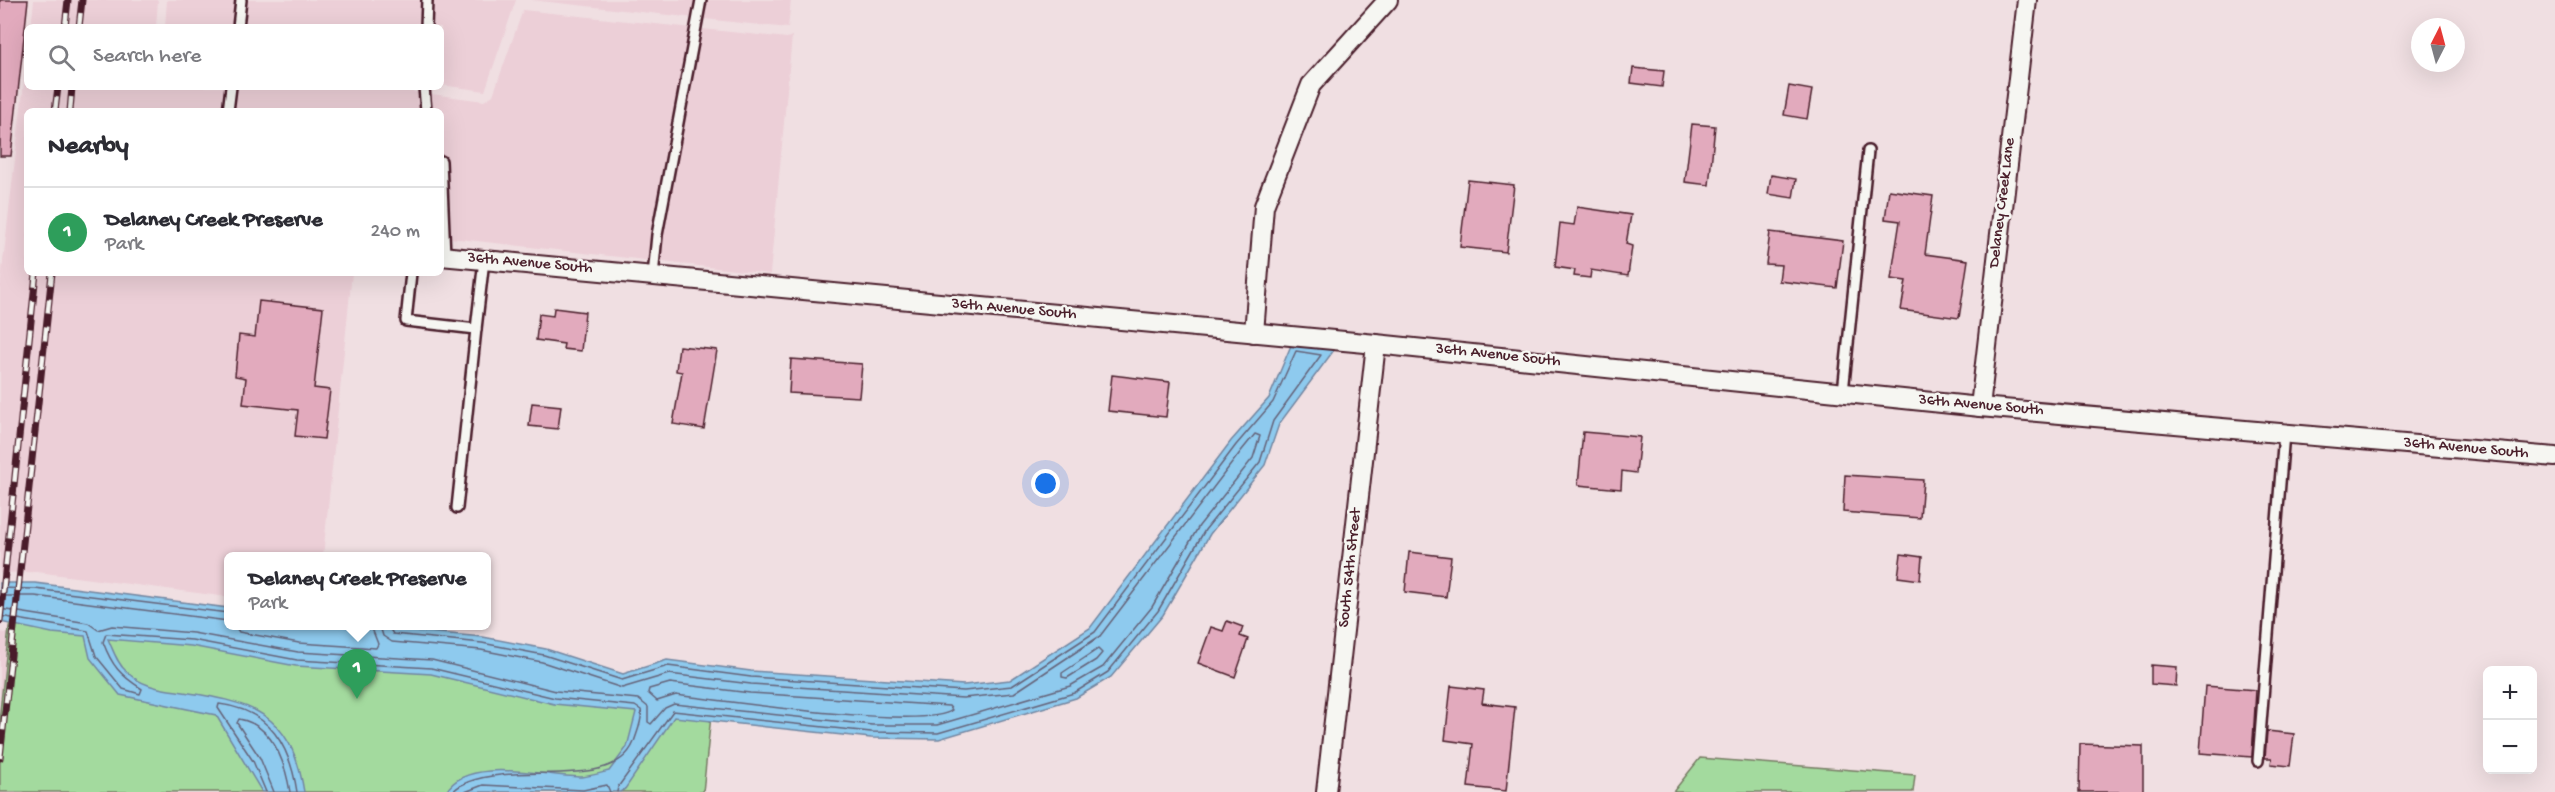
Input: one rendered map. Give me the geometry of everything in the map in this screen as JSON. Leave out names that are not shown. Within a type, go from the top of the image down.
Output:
[{"type":"street","points":[[1254,333],[1264,206],[1311,85],[1388,0]]},
{"type":"street","name":"Delaney Creek Lane","points":[[1980,406],[2027,0]]},
{"type":"street","name":"36th Avenue South","points":[[444,256],[1376,344],[1980,406],[2555,457]]},
{"type":"street","name":"South 54th Street","points":[[1326,792],[1376,344]]},
{"type":"lane","points":[[238,24],[241,0]]},
{"type":"lane","points":[[426,24],[427,0]]},
{"type":"lane","points":[[653,276],[657,235],[701,0]]},
{"type":"lane","points":[[228,108],[231,90]]},
{"type":"lane","points":[[424,90],[426,108]]},
{"type":"lane","points":[[1843,392],[1868,151]]},
{"type":"lane","points":[[457,508],[484,260]]},
{"type":"lane","points":[[411,276],[406,321],[476,329]]},
{"type":"lane","points":[[2258,761],[2284,433]]},
{"type":"shaded area","points":[[34,0],[158,0],[156,24],[31,24]]},
{"type":"shaded area","points":[[167,0],[516,0],[485,91],[444,85],[444,24],[165,24]]},
{"type":"shaded area","points":[[531,0],[791,0],[788,28]]},
{"type":"shaded area","points":[[523,10],[787,38],[792,36],[770,274],[444,237],[444,108],[24,108],[24,276],[352,276],[323,552],[224,552],[224,596],[37,572],[0,573],[0,287],[24,83],[24,90],[400,90],[484,101],[493,95]]},
{"type":"shaded area","points":[[0,632],[12,634],[0,760]]},
{"type":"green space","points":[[11,610],[714,687],[703,792],[0,792],[0,711]]},
{"type":"green space","points":[[1700,758],[1915,775],[1913,792],[1673,792]]},
{"type":"water","points":[[1292,343],[1334,350],[1279,424],[1265,465],[1210,534],[1163,615],[1111,677],[1076,698],[939,739],[871,738],[674,717],[625,789],[620,792],[446,792],[456,781],[471,774],[489,771],[582,777],[609,771],[627,747],[636,712],[554,704],[431,674],[296,666],[191,646],[108,639],[120,664],[137,680],[156,687],[203,695],[246,706],[263,715],[277,727],[289,743],[298,765],[304,792],[262,792],[216,715],[120,695],[90,658],[85,636],[52,633],[0,622],[0,583],[35,583],[224,607],[224,630],[407,630],[483,637],[546,649],[623,674],[667,660],[751,671],[964,685],[1010,680],[1090,628],[1231,441],[1269,398]]},
{"type":"building","points":[[0,0],[28,0],[11,156],[0,156]]},
{"type":"building","points":[[1633,68],[1664,71],[1662,87],[1631,83]]},
{"type":"building","points":[[1789,86],[1812,90],[1807,119],[1784,115]]},
{"type":"building","points":[[1692,124],[1715,126],[1709,185],[1685,182]]},
{"type":"building","points":[[1771,175],[1796,179],[1793,198],[1768,194]]},
{"type":"building","points":[[1468,180],[1514,185],[1506,252],[1460,247]]},
{"type":"building","points":[[1889,190],[1933,196],[1925,254],[1968,260],[1959,318],[1901,310],[1906,281],[1891,279],[1900,221],[1885,219]]},
{"type":"building","points":[[1577,207],[1631,215],[1626,244],[1632,246],[1628,276],[1591,270],[1590,278],[1574,276],[1575,270],[1555,267],[1560,223],[1574,225]]},
{"type":"building","points":[[1770,232],[1843,241],[1837,288],[1779,281],[1781,265],[1766,264]]},
{"type":"building","points":[[259,301],[323,308],[314,388],[330,390],[324,439],[295,436],[298,410],[243,404],[246,378],[235,376],[239,335],[255,337]]},
{"type":"building","points":[[554,308],[585,312],[581,351],[563,349],[564,344],[536,340],[539,314],[553,316]]},
{"type":"building","points":[[679,346],[717,350],[704,429],[673,424],[682,372],[676,371]]},
{"type":"building","points":[[791,359],[862,364],[859,397],[789,393]]},
{"type":"building","points":[[1112,375],[1170,382],[1166,417],[1108,411]]},
{"type":"building","points":[[532,403],[561,406],[558,429],[529,426]]},
{"type":"building","points":[[1583,432],[1640,437],[1636,473],[1622,471],[1621,489],[1578,485]]},
{"type":"building","points":[[1845,475],[1923,480],[1920,518],[1843,512]]},
{"type":"building","points":[[1409,552],[1451,557],[1446,597],[1405,592]]},
{"type":"building","points":[[1901,554],[1922,557],[1920,580],[1898,577]]},
{"type":"building","points":[[1227,621],[1243,627],[1240,636],[1248,639],[1235,677],[1198,663],[1211,627],[1223,631]]},
{"type":"building","points":[[2151,665],[2177,667],[2176,686],[2151,684]]},
{"type":"building","points":[[1451,686],[1484,690],[1482,703],[1515,707],[1506,791],[1468,787],[1473,744],[1445,740]]},
{"type":"building","points":[[2205,686],[2256,690],[2252,757],[2200,753]]},
{"type":"building","points":[[2267,731],[2294,734],[2290,766],[2271,764],[2272,758],[2265,758]]},
{"type":"building","points":[[2080,744],[2143,746],[2143,792],[2079,792]]},
{"type":"railway","points":[[65,24],[68,0]]},
{"type":"railway","points":[[79,24],[82,0]]},
{"type":"railway","points":[[55,108],[58,90]]},
{"type":"railway","points":[[70,108],[72,90]]},
{"type":"railway","points":[[0,621],[36,276]]},
{"type":"railway","points":[[0,758],[52,276]]},
{"type":"place","name":"Delaney Creek Preserve","points":[[357,699]]}]
